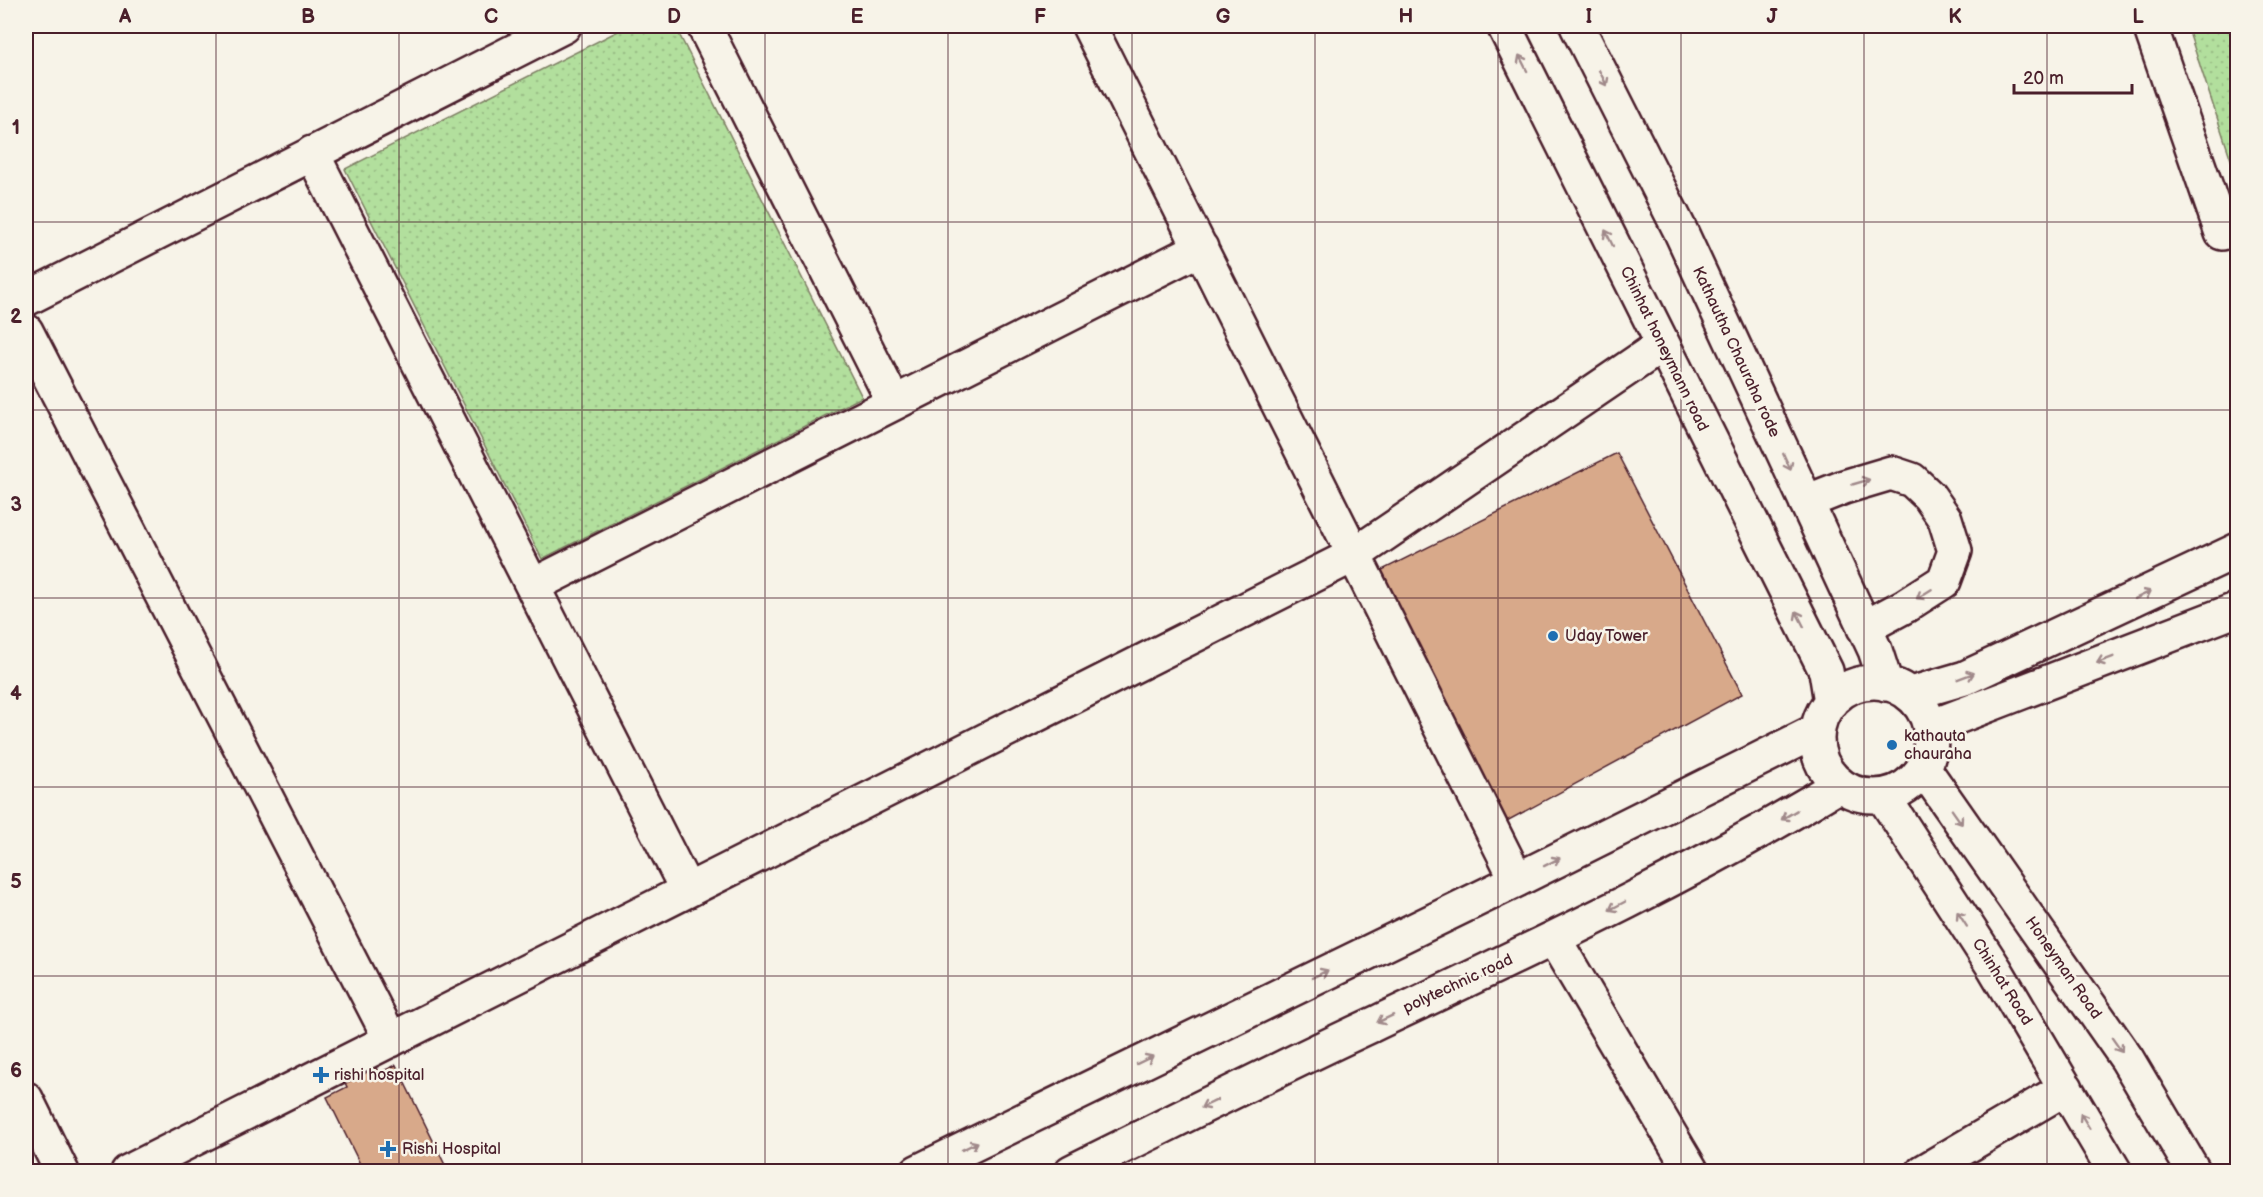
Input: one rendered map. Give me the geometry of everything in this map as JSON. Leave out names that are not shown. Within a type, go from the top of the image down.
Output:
[{"type":"street","points":[[26,299],[564,26]]},
{"type":"street","points":[[704,26],[894,403]]},
{"type":"street","points":[[1089,26],[1517,880]]},
{"type":"street","name":"Chinhat honeymann road","points":[[1504,26],[1662,345],[1825,701]]},
{"type":"street","name":"Kathautha Chauraha rode","points":[[1577,26],[1680,230],[1864,628],[1898,689]]},
{"type":"street","points":[[2150,26],[2222,233],[2238,226]]},
{"type":"street","points":[[312,153],[534,585],[687,890]]},
{"type":"street","points":[[534,585],[1201,248]]},
{"type":"street","points":[[26,331],[391,1040]]},
{"type":"street","points":[[128,1172],[1354,555],[1662,345]]},
{"type":"street","points":[[1806,502],[1844,487],[1891,473],[1912,480],[1929,496],[1945,519],[1955,551],[1944,581],[1864,628]]},
{"type":"street","points":[[917,1172],[1517,880],[1846,689],[1866,682],[1898,689],[1965,678],[2238,550]]},
{"type":"street","points":[[1931,727],[2238,609]]},
{"type":"street","points":[[1825,701],[1818,750],[1825,770],[1839,784],[1860,795],[1883,796],[1906,787],[1924,769],[1931,748],[1931,727],[1923,708],[1898,689]]},
{"type":"street","name":"Honeyman Road","points":[[1924,769],[2127,1059],[2194,1172]]},
{"type":"street","name":"polytechnic road","points":[[1071,1172],[1369,1026],[1554,939],[1782,820],[1839,784]]},
{"type":"street","name":"Chinhat Road","points":[[1883,796],[1995,969],[2115,1172]]},
{"type":"street","points":[[1554,939],[1692,1172]]},
{"type":"street","points":[[1923,1172],[2066,1088]]},
{"type":"street","points":[[26,1099],[62,1172]]},
{"type":"green space","points":[[628,26],[675,26],[862,397],[542,559],[345,169]]},
{"type":"green space","points":[[2187,26],[2237,26],[2237,178]]},
{"type":"building","name":"Uday Tower","points":[[1617,453],[1742,694],[1492,829],[1366,578]]},
{"type":"building","points":[[373,1063],[379,1073],[396,1065],[446,1167],[436,1172],[364,1172],[327,1097],[347,1087],[343,1078]]},
{"type":"place","name":"Uday Tower","points":[[1553,636]]},
{"type":"place","name":"kathauta chauraha","points":[[1892,745]]},
{"type":"place","name":"rishi hospital","points":[[321,1075]]},
{"type":"place","name":"Rishi Hospital","points":[[388,1149]]}]
